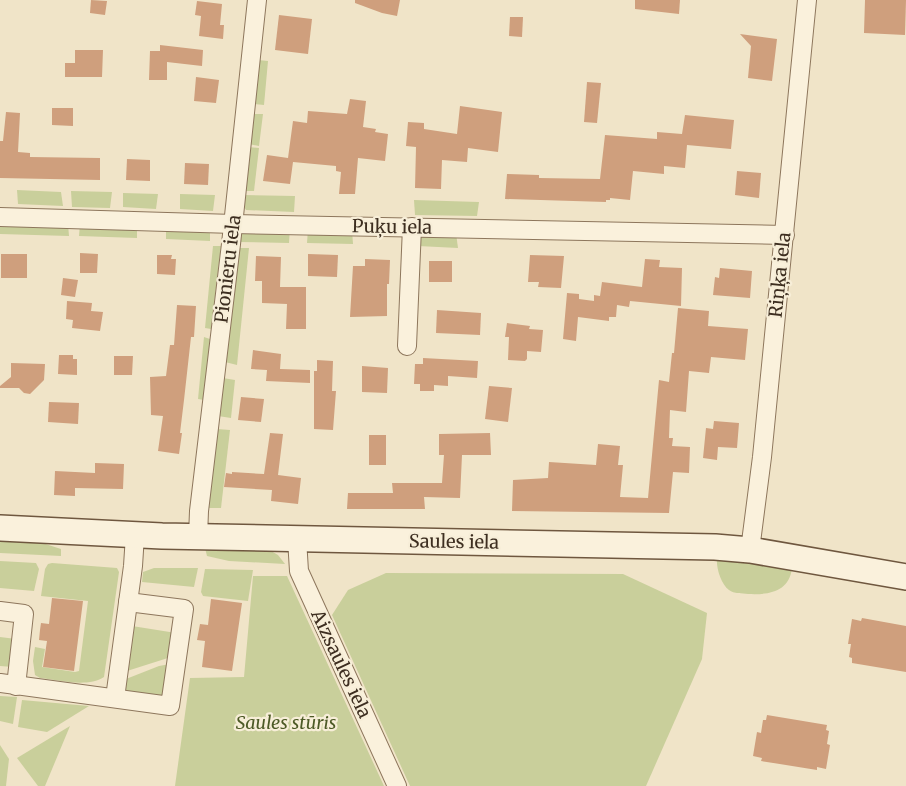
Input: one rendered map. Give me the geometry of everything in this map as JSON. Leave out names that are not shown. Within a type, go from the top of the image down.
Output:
[{"type":"street","name":"Pionieru iela","points":[[198,537],[199,511],[234,224],[258,0]]},
{"type":"street","name":"Riņķa iela","points":[[750,550],[762,457],[807,0]]},
{"type":"street","name":"Puķu iela","points":[[0,217],[234,224],[784,235]]},
{"type":"street","points":[[407,346],[412,227]]},
{"type":"street","name":"Saules iela","points":[[0,528],[198,537],[705,547],[750,550],[906,578]]},
{"type":"street","points":[[115,698],[135,535]]},
{"type":"street","name":"Aizsaules iela","points":[[297,539],[298,571],[398,786]]},
{"type":"street","points":[[0,611],[24,614],[8,684],[170,706],[184,609],[128,602]]},
{"type":"green space","points":[[258,60],[268,61],[264,105],[254,104]]},
{"type":"green space","points":[[252,114],[263,114],[259,146],[249,144]]},
{"type":"green space","points":[[248,147],[259,148],[254,191],[243,191]]},
{"type":"green space","points":[[17,190],[61,192],[63,206],[18,204]]},
{"type":"green space","points":[[71,191],[112,192],[110,208],[72,207]]},
{"type":"green space","points":[[123,193],[158,194],[156,209],[123,207]]},
{"type":"green space","points":[[180,194],[215,195],[213,211],[180,209]]},
{"type":"green space","points":[[243,195],[295,196],[294,212],[246,210],[243,205]]},
{"type":"green space","points":[[414,200],[479,202],[477,216],[415,215]]},
{"type":"green space","points":[[0,223],[68,224],[69,236],[0,234]]},
{"type":"green space","points":[[80,224],[137,226],[137,238],[79,236]]},
{"type":"green space","points":[[166,227],[210,227],[210,241],[166,239]]},
{"type":"green space","points":[[290,228],[289,243],[238,242],[240,233]]},
{"type":"green space","points":[[308,229],[352,230],[353,244],[307,243]]},
{"type":"green space","points":[[422,232],[456,233],[458,248],[418,246],[418,239]]},
{"type":"green space","points":[[213,246],[221,246],[211,329],[205,328]]},
{"type":"green space","points":[[236,248],[249,248],[237,365],[225,362]]},
{"type":"green space","points":[[204,337],[210,339],[204,400],[198,399]]},
{"type":"green space","points":[[223,378],[235,380],[231,418],[218,416]]},
{"type":"green space","points":[[217,429],[230,430],[221,508],[209,508]]},
{"type":"green space","points":[[0,539],[33,540],[61,549],[61,556],[0,553]]},
{"type":"green space","points":[[205,548],[271,551],[278,555],[285,564],[229,561],[207,556]]},
{"type":"green space","points":[[717,558],[792,568],[787,582],[777,590],[763,594],[738,593],[731,591],[721,580]]},
{"type":"green space","points":[[0,561],[36,563],[39,569],[34,591],[0,588]]},
{"type":"green space","points":[[48,564],[117,568],[119,572],[104,677],[97,680],[81,683],[40,678],[35,675],[33,661],[35,647],[45,649],[42,667],[79,671],[88,601],[41,596],[45,569]]},
{"type":"green space","points":[[154,568],[198,568],[194,587],[142,582],[143,572]]},
{"type":"green space","points":[[205,569],[253,570],[248,601],[203,596],[201,592]]},
{"type":"green space","points":[[386,573],[623,574],[707,613],[702,659],[646,786],[410,786],[332,615],[348,590]]},
{"type":"green space","name":"Saules stūris","points":[[253,576],[287,576],[384,786],[175,786],[190,678],[244,677]]},
{"type":"green space","points":[[132,626],[176,633],[171,657],[127,671]]},
{"type":"green space","points":[[0,637],[16,639],[13,667],[0,666]]},
{"type":"green space","points":[[170,664],[164,696],[125,693],[126,679],[159,666]]},
{"type":"green space","points":[[0,696],[17,697],[13,724],[0,721]]},
{"type":"green space","points":[[22,700],[89,706],[47,732],[18,727]]},
{"type":"green space","points":[[70,726],[45,786],[38,786],[17,758]]},
{"type":"green space","points":[[0,745],[9,759],[6,786],[0,786]]},
{"type":"building","points":[[91,0],[107,1],[105,15],[90,13]]},
{"type":"building","points":[[355,0],[400,0],[397,16],[382,13],[355,3]]},
{"type":"building","points":[[635,0],[680,0],[679,14],[635,9]]},
{"type":"building","points":[[865,0],[906,0],[905,35],[864,33]]},
{"type":"building","points":[[197,1],[222,4],[220,25],[224,25],[223,39],[199,36],[201,16],[195,15]]},
{"type":"building","points":[[279,15],[312,19],[308,54],[275,50]]},
{"type":"building","points":[[510,17],[523,17],[522,37],[509,36]]},
{"type":"building","points":[[740,34],[777,39],[772,81],[748,78],[751,46]]},
{"type":"building","points":[[160,45],[203,50],[202,66],[167,62],[167,80],[149,80],[150,51],[160,51]]},
{"type":"building","points":[[75,50],[103,50],[102,77],[65,77],[65,63],[75,63]]},
{"type":"building","points":[[196,77],[219,80],[216,103],[194,101]]},
{"type":"building","points":[[587,82],[601,83],[597,123],[584,122]]},
{"type":"building","points":[[350,99],[366,101],[363,127],[376,129],[375,132],[388,134],[385,161],[358,158],[355,194],[339,194],[341,172],[336,171],[336,166],[293,162],[290,184],[263,181],[267,155],[288,158],[293,121],[307,123],[308,111],[347,114]]},
{"type":"building","points":[[460,106],[502,112],[498,152],[468,148],[467,162],[442,160],[441,189],[415,188],[416,147],[406,146],[408,122],[424,123],[424,129],[457,134]]},
{"type":"building","points":[[52,108],[73,108],[73,126],[52,125]]},
{"type":"building","points":[[6,112],[20,113],[18,152],[30,153],[30,157],[100,158],[100,180],[0,178],[0,141],[3,141]]},
{"type":"building","points":[[685,115],[734,120],[731,149],[687,145],[685,168],[664,166],[664,174],[633,171],[630,200],[610,198],[606,202],[505,199],[507,174],[539,175],[539,178],[600,179],[605,135],[657,139],[657,132],[682,134]]},
{"type":"building","points":[[127,159],[150,160],[150,181],[126,180]]},
{"type":"building","points":[[185,163],[209,164],[208,185],[184,184]]},
{"type":"building","points":[[737,171],[761,173],[759,198],[735,195]]},
{"type":"building","points":[[80,253],[98,254],[97,273],[80,273]]},
{"type":"building","points":[[1,254],[27,254],[27,278],[1,278]]},
{"type":"building","points":[[308,254],[338,255],[337,277],[308,276]]},
{"type":"building","points":[[157,255],[172,255],[171,259],[176,259],[175,275],[157,274]]},
{"type":"building","points":[[530,255],[564,256],[561,288],[538,287],[539,282],[528,282]]},
{"type":"building","points":[[256,256],[281,257],[280,287],[306,287],[306,329],[286,329],[287,304],[262,303],[262,281],[255,281]]},
{"type":"building","points":[[365,259],[390,260],[389,284],[387,284],[387,316],[350,317],[353,266],[365,266]]},
{"type":"building","points":[[645,259],[660,260],[659,267],[682,268],[681,306],[630,301],[629,307],[617,305],[616,317],[609,317],[609,321],[578,317],[576,341],[563,339],[567,293],[579,294],[579,299],[594,301],[594,295],[600,296],[602,282],[642,287]]},
{"type":"building","points":[[429,261],[452,261],[452,282],[429,282]]},
{"type":"building","points":[[720,268],[752,271],[750,298],[713,295],[715,277],[719,278]]},
{"type":"building","points":[[63,278],[78,280],[75,297],[61,295]]},
{"type":"building","points":[[67,301],[92,303],[91,311],[103,312],[100,331],[72,328],[73,320],[66,319]]},
{"type":"building","points":[[177,305],[196,306],[194,337],[191,337],[179,454],[158,451],[163,416],[151,415],[150,377],[166,376],[170,345],[174,345]]},
{"type":"building","points":[[678,308],[709,311],[708,326],[748,329],[745,360],[711,357],[709,373],[689,371],[686,412],[670,410],[669,438],[673,438],[672,446],[690,447],[689,473],[673,472],[669,513],[512,511],[513,480],[548,478],[549,462],[596,465],[598,444],[620,446],[618,465],[623,465],[620,497],[648,498],[659,380],[669,382]]},
{"type":"building","points":[[437,310],[481,313],[480,335],[436,333]]},
{"type":"building","points":[[507,323],[530,326],[529,329],[543,330],[541,352],[527,351],[527,359],[525,361],[508,360],[509,337],[505,337]]},
{"type":"building","points":[[253,350],[281,354],[280,369],[310,370],[310,383],[266,381],[267,370],[251,369]]},
{"type":"building","points":[[59,355],[73,355],[73,359],[77,359],[77,375],[58,374]]},
{"type":"building","points":[[114,356],[133,356],[132,375],[114,375]]},
{"type":"building","points":[[423,358],[478,361],[477,378],[448,376],[448,386],[434,385],[434,391],[420,391],[420,384],[414,384],[415,364],[423,364]]},
{"type":"building","points":[[317,360],[333,361],[332,391],[336,391],[333,430],[314,429],[314,371],[317,371]]},
{"type":"building","points":[[11,363],[45,364],[44,380],[30,394],[24,393],[19,388],[0,388],[11,377]]},
{"type":"building","points":[[362,366],[388,368],[387,393],[362,392]]},
{"type":"building","points":[[489,386],[512,388],[508,422],[485,419]]},
{"type":"building","points":[[241,397],[264,399],[261,422],[238,420]]},
{"type":"building","points":[[49,402],[79,403],[78,424],[48,422]]},
{"type":"building","points":[[714,421],[739,423],[737,448],[718,447],[717,460],[703,458],[706,428],[713,429]]},
{"type":"building","points":[[270,433],[283,434],[278,475],[301,478],[298,504],[271,501],[272,490],[224,487],[226,473],[264,474]]},
{"type":"building","points":[[490,433],[491,455],[462,455],[460,498],[424,497],[425,509],[347,509],[348,493],[393,493],[392,483],[442,483],[444,455],[439,455],[439,434]]},
{"type":"building","points":[[369,435],[386,435],[386,465],[369,465]]},
{"type":"building","points":[[95,463],[124,464],[123,489],[75,488],[75,496],[54,495],[55,471],[95,473]]},
{"type":"building","points":[[52,598],[83,601],[74,671],[43,667],[47,641],[39,640],[40,630],[41,623],[49,624]]},
{"type":"building","points":[[211,599],[242,603],[232,671],[202,667],[205,641],[197,640],[200,624],[208,625]]},
{"type":"building","points":[[862,618],[906,626],[906,672],[852,663],[852,658],[849,657],[851,644],[848,644],[852,619],[861,621]]},
{"type":"building","points":[[767,715],[827,725],[826,730],[829,731],[827,744],[830,745],[826,769],[817,767],[817,770],[761,761],[762,758],[753,756],[757,732],[761,733],[763,720],[766,720]]}]
